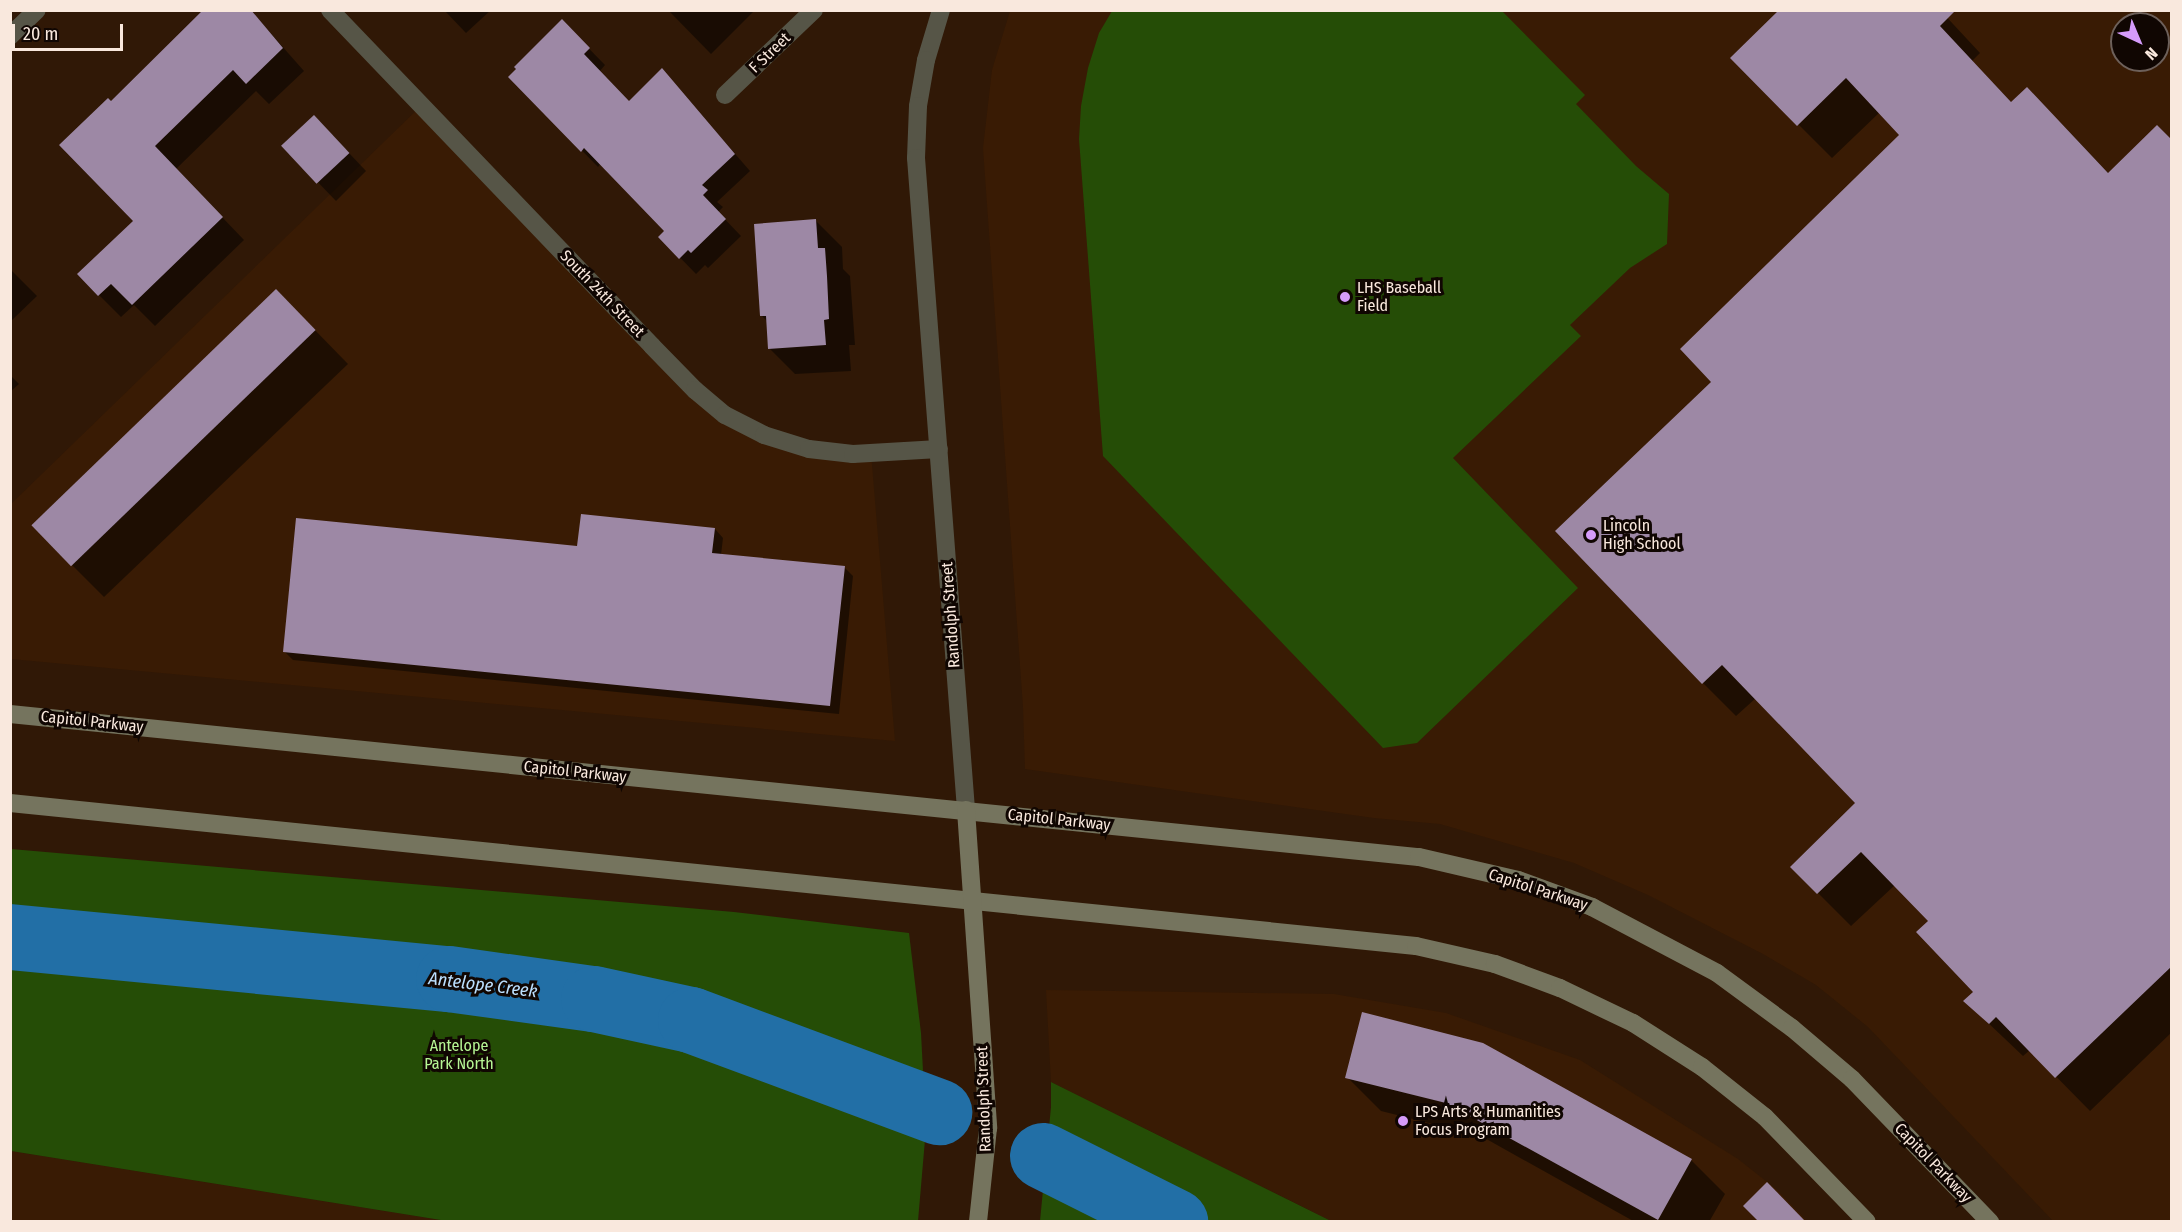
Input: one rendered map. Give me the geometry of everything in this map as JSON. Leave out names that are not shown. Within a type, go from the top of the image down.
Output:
[{"type":"main road","name":"Capitol Parkway","points":[[10,714],[1419,857],[1518,880],[1592,907],[1717,973],[1792,1028],[1852,1079],[1990,1221]]},
{"type":"main road","points":[[10,803],[973,899],[1416,946],[1495,964],[1560,988],[1633,1023],[1702,1067],[1765,1117],[1867,1221]]},
{"type":"main road","name":"Randolph Street","points":[[966,810],[988,1128],[978,1221]]},
{"type":"street","points":[[10,36],[37,10]]},
{"type":"street","name":"South 24th Street","points":[[330,10],[652,346],[695,390],[725,415],[764,435],[809,449],[853,454],[939,449]]},
{"type":"street","name":"F Street","points":[[725,95],[814,10]]},
{"type":"street","name":"Randolph Street","points":[[941,10],[926,60],[918,106],[916,158],[966,810]]},
{"type":"shaded area","name":"Lincoln High School","points":[[1010,11],[2171,11],[2171,1221],[2053,1221],[1868,1027],[1816,985],[1763,954],[1648,895],[1574,863],[1440,824],[1374,818],[1025,769],[1023,707],[983,148],[992,70]]},
{"type":"shaded area","points":[[422,105],[652,346],[764,435],[871,453],[895,741],[11,659],[11,504]]},
{"type":"shaded area","name":"LPS Arts & Humanities Focus Program","points":[[1046,990],[1334,994],[1446,1013],[1580,1060],[1738,1159],[1776,1189],[1807,1221],[1331,1221],[1051,1082]]},
{"type":"shaded area","points":[[11,1151],[447,1221],[11,1221]]},
{"type":"green space","name":"LHS Baseball Field","points":[[1112,11],[1502,11],[1585,95],[1576,104],[1636,166],[1669,194],[1667,244],[1630,268],[1570,325],[1581,336],[1453,458],[1578,588],[1417,743],[1383,748],[1103,456],[1079,139],[1081,106],[1088,68],[1099,33]]},
{"type":"green space","name":"Antelope Park North","points":[[11,849],[734,912],[909,933],[921,1033],[926,1128],[918,1221],[447,1221],[11,1151]]},
{"type":"green space","points":[[1051,1082],[1331,1221],[1040,1221],[1051,1107]]},
{"type":"building","points":[[203,10],[251,10],[283,48],[246,84],[233,70],[155,146],[223,217],[132,305],[111,284],[98,296],[77,274],[133,221],[59,145],[108,98],[111,101]]},
{"type":"building","name":"Lincoln High School","points":[[1779,10],[1956,10],[1940,26],[2011,102],[2027,87],[2108,173],[2157,125],[2172,140],[2172,966],[2055,1078],[1996,1017],[1989,1024],[1963,1001],[1973,992],[1916,932],[1928,921],[1861,852],[1817,894],[1790,867],[1855,803],[1722,665],[1702,684],[1555,531],[1711,382],[1680,349],[1899,135],[1846,78],[1797,126],[1730,58]]},
{"type":"building","points":[[562,19],[590,48],[584,54],[629,101],[662,68],[735,154],[702,185],[708,190],[703,195],[726,219],[691,253],[688,250],[679,259],[658,237],[664,231],[584,148],[581,152],[508,77],[516,69],[514,67]]},
{"type":"building","points":[[314,115],[349,153],[317,184],[281,146]]},
{"type":"building","points":[[816,219],[818,248],[825,248],[829,319],[824,320],[826,345],[768,349],[766,316],[760,316],[754,224]]},
{"type":"building","points":[[276,289],[316,330],[71,566],[31,525]]},
{"type":"building","points":[[581,514],[715,528],[712,553],[845,566],[830,706],[283,652],[296,518],[577,546]]},
{"type":"building","points":[[1362,1012],[1483,1043],[1692,1159],[1658,1220],[1446,1103],[1345,1078]]},
{"type":"building","points":[[1767,1182],[1805,1221],[1758,1221],[1743,1206]]},
{"type":"waterway","name":"Antelope Creek","points":[[10,937],[449,979],[594,999],[691,1020],[939,1112]]},
{"type":"waterway","name":"Antelope Creek","points":[[1043,1156],[1175,1222]]},
{"type":"place","name":"LHS Baseball Field","points":[[1345,297]]},
{"type":"place","name":"Lincoln High School","points":[[1591,535]]},
{"type":"place","name":"LPS Arts & Humanities Focus Program","points":[[1403,1121]]}]
